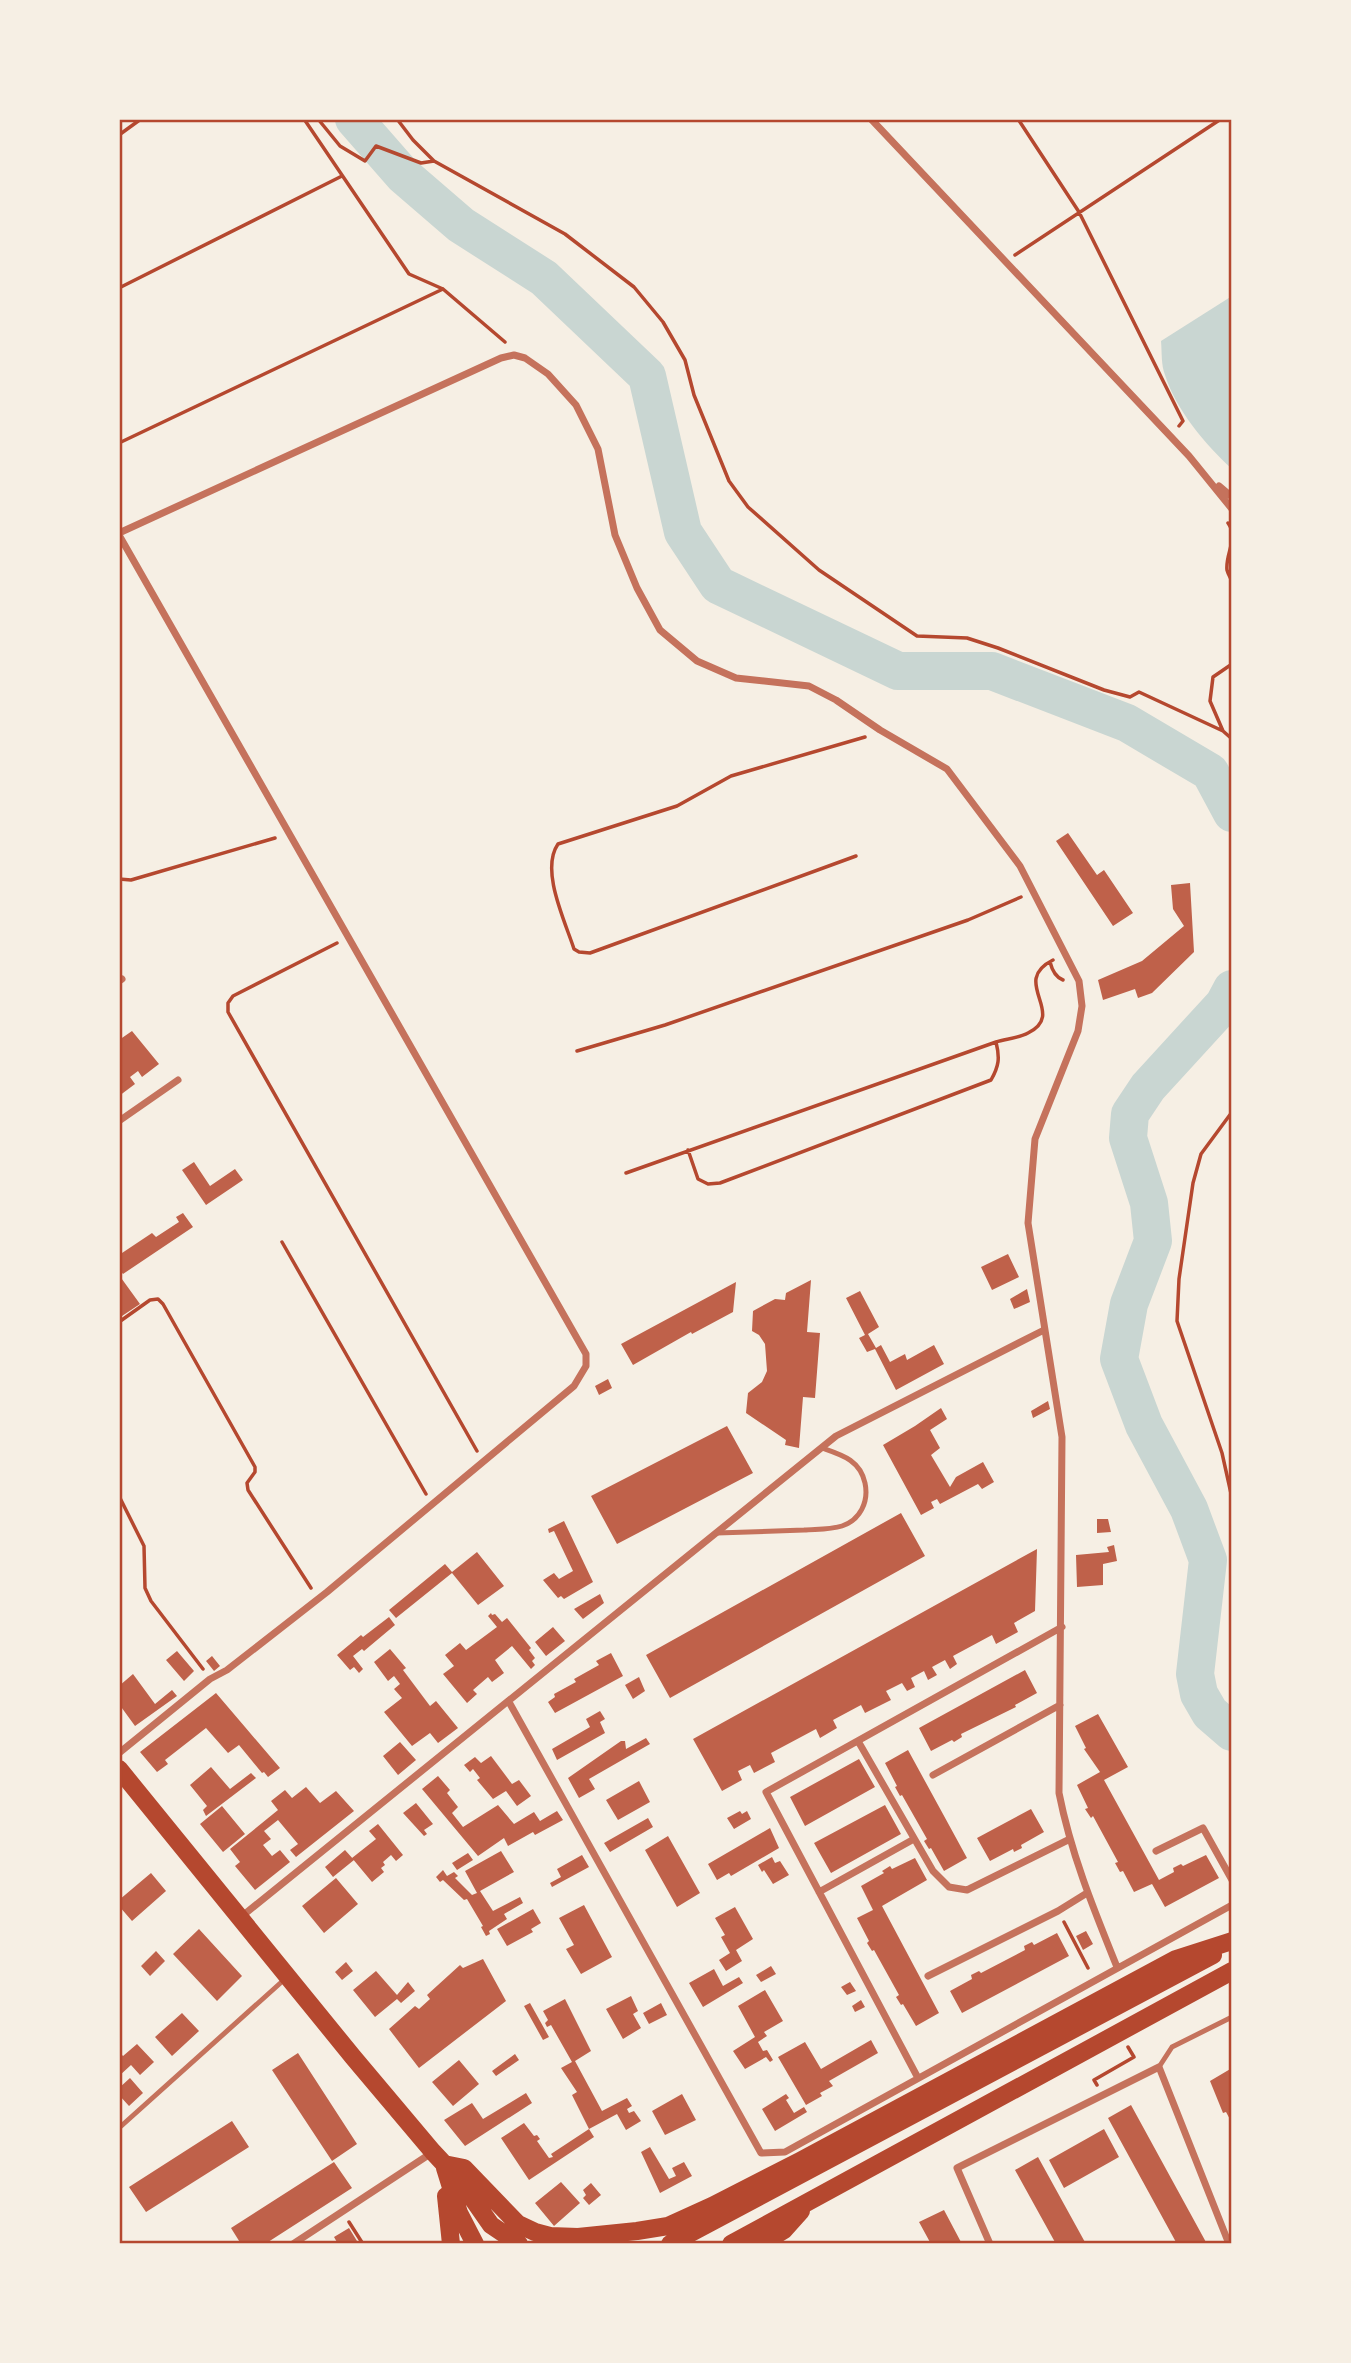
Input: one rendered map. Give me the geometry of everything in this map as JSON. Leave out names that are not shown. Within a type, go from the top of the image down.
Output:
[{"type":"main road","points":[[119,1769],[438,2158],[461,2182],[491,2225],[519,2244]]},
{"type":"main road","points":[[438,2158],[464,2168],[518,2224],[535,2232],[551,2236],[578,2236],[637,2231],[668,2225],[800,2161],[1176,1959],[1232,1943]]},
{"type":"main road","points":[[670,2244],[1232,1943]]},
{"type":"main road","points":[[730,2244],[1232,1971]]},
{"type":"main road","points":[[438,2158],[451,2244]]},
{"type":"main road","points":[[438,2158],[459,2213],[475,2244]]},
{"type":"main road","points":[[761,2244],[784,2230],[810,2200]]},
{"type":"street","points":[[871,119],[1209,477],[1231,504]]},
{"type":"street","points":[[119,1753],[210,1679],[228,1670],[318,1599],[574,1386],[586,1366],[586,1354],[119,534],[501,358],[514,355],[525,358],[548,374],[576,405],[598,449],[615,536],[637,589],[660,630],[697,661],[736,678],[809,686],[947,769],[1020,866],[1079,981],[1082,1006],[1078,1031],[1035,1139],[1028,1223],[1062,1437],[1059,1793],[1087,1893],[1117,1967]]},
{"type":"street","points":[[119,1121],[178,1080]]},
{"type":"street","points":[[241,1917],[836,1436],[1044,1330]]},
{"type":"street","points":[[918,2078],[766,1792],[1062,1628]]},
{"type":"street","points":[[509,1702],[761,2153],[785,2152],[1232,1905]]},
{"type":"street","points":[[933,1775],[1060,1705]]},
{"type":"street","points":[[858,1741],[933,1871],[949,1887],[967,1890],[1070,1839]]},
{"type":"street","points":[[1156,1851],[1203,1828],[1232,1880]]},
{"type":"street","points":[[819,1892],[914,1839]]},
{"type":"street","points":[[928,1976],[1058,1911],[1087,1893]]},
{"type":"street","points":[[990,2244],[957,2168],[1159,2067],[1229,2244]]},
{"type":"street","points":[[293,2244],[342,2212],[438,2158]]},
{"type":"lane","points":[[717,1533],[831,1528],[852,1521],[860,1514],[865,1503],[866,1491],[861,1471],[844,1455],[821,1448]]},
{"type":"lane","points":[[119,2128],[288,1976]]},
{"type":"lane","points":[[1159,2067],[1172,2047],[1232,2017]]},
{"type":"path","points":[[119,135],[142,119]]},
{"type":"path","points":[[304,119],[409,274],[443,289],[508,345],[514,355]]},
{"type":"path","points":[[318,119],[340,146],[365,161],[376,146],[421,163],[434,161]]},
{"type":"path","points":[[397,119],[434,161],[565,234],[634,287],[663,322],[685,359],[698,406],[729,481],[748,507],[819,570],[917,636],[967,638],[1104,690],[1130,697],[1139,692],[1223,731],[1232,739]]},
{"type":"path","points":[[1018,119],[1079,212],[1183,421],[1171,437]]},
{"type":"path","points":[[1005,261],[1221,119]]},
{"type":"path","points":[[119,288],[342,176]]},
{"type":"path","points":[[119,443],[443,289]]},
{"type":"path","points":[[1231,504],[1220,512],[1232,529],[1232,548],[1227,570],[1232,581]]},
{"type":"path","points":[[1223,731],[1210,701],[1213,677],[1232,664]]},
{"type":"path","points":[[856,856],[590,953],[574,949],[551,877],[551,862],[558,844],[677,806],[731,776],[854,742],[880,730]]},
{"type":"path","points":[[119,879],[131,880],[289,834]]},
{"type":"path","points":[[577,1051],[665,1025],[968,920],[1033,892]]},
{"type":"path","points":[[348,937],[233,996],[228,1003],[228,1012],[483,1462]]},
{"type":"path","points":[[626,1172],[1028,1033],[1039,1025],[1044,1012],[1035,984],[1036,973],[1040,966],[1064,954]]},
{"type":"path","points":[[688,1150],[698,1180],[708,1184],[719,1183],[991,1080],[998,1068],[1000,1056],[996,1042]]},
{"type":"path","points":[[1232,1112],[1200,1154],[1179,1279],[1177,1321],[1222,1453],[1232,1498]]},
{"type":"path","points":[[282,1242],[432,1504]]},
{"type":"path","points":[[119,1322],[150,1300],[158,1299],[163,1304],[255,1467],[255,1472],[247,1483],[248,1490],[318,1599]]},
{"type":"path","points":[[119,1496],[144,1546],[145,1588],[151,1601],[210,1679]]},
{"type":"path","points":[[342,2212],[363,2244]]},
{"type":"shaded area","points":[[1232,296],[1232,469],[1202,438],[1176,401],[1162,363],[1161,341]]},
{"type":"building","points":[[1068,833],[1097,875],[1104,870],[1133,913],[1113,926],[1056,841]]},
{"type":"building","points":[[1190,883],[1194,952],[1152,993],[1138,998],[1135,989],[1103,1000],[1098,980],[1142,961],[1184,926],[1173,909],[1171,885]]},
{"type":"building","points":[[132,1031],[159,1064],[142,1077],[138,1071],[130,1077],[135,1084],[119,1096],[119,1040]]},
{"type":"building","points":[[194,1162],[210,1186],[235,1169],[243,1180],[206,1205],[182,1170]]},
{"type":"building","points":[[183,1213],[193,1227],[123,1274],[119,1269],[119,1255],[152,1233],[156,1237],[179,1222],[176,1217]]},
{"type":"building","points":[[1008,1254],[1019,1277],[992,1290],[981,1267]]},
{"type":"building","points":[[119,1275],[140,1304],[119,1318]]},
{"type":"building","points":[[811,1280],[807,1332],[820,1333],[815,1398],[803,1397],[799,1448],[785,1445],[786,1440],[746,1413],[748,1393],[762,1382],[767,1371],[765,1344],[759,1335],[752,1331],[753,1311],[775,1299],[785,1300],[786,1293]]},
{"type":"building","points":[[736,1282],[733,1312],[633,1365],[621,1344]]},
{"type":"building","points":[[1027,1289],[1030,1302],[1014,1309],[1010,1299]]},
{"type":"building","points":[[860,1291],[879,1327],[868,1334],[876,1348],[881,1345],[890,1362],[905,1354],[907,1360],[934,1345],[944,1364],[896,1390],[875,1349],[867,1352],[859,1338],[865,1335],[846,1298]]},
{"type":"building","points":[[608,1379],[612,1388],[599,1395],[595,1386]]},
{"type":"building","points":[[1048,1401],[1050,1409],[1033,1418],[1031,1411]]},
{"type":"building","points":[[941,1408],[947,1419],[930,1430],[940,1448],[931,1455],[950,1487],[956,1477],[983,1462],[994,1482],[982,1489],[978,1484],[940,1504],[937,1499],[931,1502],[934,1508],[921,1515],[883,1445]]},
{"type":"building","points":[[727,1426],[753,1473],[617,1544],[591,1496]]},
{"type":"building","points":[[901,1513],[925,1556],[670,1698],[646,1655]]},
{"type":"building","points":[[1097,1519],[1108,1519],[1111,1532],[1097,1533]]},
{"type":"building","points":[[564,1521],[593,1582],[564,1599],[561,1596],[558,1598],[543,1580],[554,1573],[559,1579],[573,1571],[554,1531],[549,1533],[548,1529]]},
{"type":"building","points":[[1114,1545],[1117,1561],[1103,1564],[1103,1585],[1077,1587],[1076,1555],[1109,1552],[1107,1547]]},
{"type":"building","points":[[1037,1549],[1035,1611],[1014,1623],[1018,1632],[996,1644],[992,1635],[953,1656],[957,1664],[950,1669],[945,1660],[932,1667],[937,1675],[928,1680],[924,1671],[911,1678],[915,1687],[907,1691],[902,1683],[886,1691],[891,1700],[865,1713],[861,1705],[833,1720],[837,1728],[820,1738],[816,1729],[771,1753],[775,1762],[754,1773],[750,1765],[738,1771],[742,1780],[722,1791],[693,1739]]},
{"type":"building","points":[[477,1552],[504,1586],[478,1605],[452,1573],[396,1618],[389,1610],[445,1564],[452,1572]]},
{"type":"building","points":[[600,1594],[604,1603],[583,1619],[574,1609]]},
{"type":"building","points":[[491,1613],[502,1622],[507,1618],[531,1648],[529,1650],[535,1658],[532,1661],[535,1665],[531,1669],[512,1646],[495,1660],[504,1673],[492,1682],[488,1677],[473,1690],[477,1694],[467,1703],[443,1674],[454,1666],[445,1655],[460,1643],[466,1650],[497,1627],[488,1616]]},
{"type":"building","points":[[389,1617],[395,1625],[364,1651],[362,1649],[353,1656],[363,1669],[359,1673],[354,1667],[350,1670],[337,1655]]},
{"type":"building","points":[[553,1627],[565,1641],[546,1656],[535,1642]]},
{"type":"building","points":[[390,1649],[406,1668],[403,1670],[430,1706],[436,1701],[458,1728],[438,1743],[430,1733],[412,1746],[384,1712],[402,1698],[394,1689],[400,1684],[394,1676],[388,1681],[374,1662]]},
{"type":"building","points":[[177,1651],[194,1671],[184,1681],[166,1660]]},
{"type":"building","points":[[611,1653],[623,1676],[555,1713],[548,1702],[555,1697],[554,1694],[576,1682],[574,1679],[599,1665],[596,1661]]},
{"type":"building","points":[[212,1656],[220,1666],[214,1671],[206,1661]]},
{"type":"building","points":[[1025,1670],[1037,1693],[1015,1705],[1016,1707],[961,1734],[962,1737],[954,1742],[952,1740],[931,1751],[919,1728]]},
{"type":"building","points":[[133,1674],[155,1704],[172,1690],[177,1696],[135,1726],[119,1704],[119,1686]]},
{"type":"building","points":[[639,1677],[645,1691],[633,1699],[625,1685]]},
{"type":"building","points":[[216,1693],[280,1768],[268,1777],[239,1745],[228,1753],[206,1728],[165,1760],[168,1764],[157,1772],[140,1752]]},
{"type":"building","points":[[600,1711],[605,1719],[600,1722],[605,1733],[557,1760],[552,1749],[590,1727],[586,1719]]},
{"type":"building","points":[[1098,1714],[1128,1767],[1104,1780],[1159,1880],[1174,1872],[1173,1868],[1206,1855],[1219,1878],[1165,1907],[1152,1884],[1134,1892],[1123,1871],[1120,1872],[1115,1863],[1118,1862],[1093,1816],[1091,1818],[1085,1809],[1088,1808],[1077,1785],[1100,1772],[1084,1749],[1086,1748],[1075,1726]]},
{"type":"building","points":[[646,1738],[650,1744],[589,1779],[595,1789],[579,1798],[568,1778],[621,1741],[625,1741],[626,1749]]},
{"type":"building","points":[[400,1742],[416,1760],[398,1775],[383,1756]]},
{"type":"building","points":[[908,1750],[967,1858],[944,1871],[924,1841],[927,1839],[895,1787],[897,1786],[885,1763]]},
{"type":"building","points":[[491,1756],[512,1784],[519,1780],[531,1796],[517,1806],[506,1791],[493,1799],[477,1780],[480,1778],[473,1769],[470,1772],[464,1765],[475,1757],[481,1763]]},
{"type":"building","points":[[859,1759],[875,1787],[805,1826],[790,1797]]},
{"type":"building","points":[[211,1767],[230,1789],[251,1773],[256,1778],[206,1816],[203,1810],[207,1806],[190,1785]]},
{"type":"building","points":[[438,1776],[450,1790],[447,1793],[458,1807],[452,1813],[463,1827],[498,1805],[514,1824],[534,1812],[540,1821],[557,1811],[563,1820],[508,1846],[504,1838],[478,1856],[422,1789]]},
{"type":"building","points":[[639,1781],[650,1802],[618,1820],[606,1800]]},
{"type":"building","points":[[306,1787],[320,1803],[336,1791],[354,1811],[296,1857],[290,1850],[298,1844],[278,1820],[264,1831],[271,1839],[263,1845],[272,1856],[280,1850],[290,1862],[255,1890],[235,1866],[240,1862],[230,1849],[278,1810],[271,1801],[285,1790],[292,1798]]},
{"type":"building","points":[[416,1803],[433,1824],[424,1830],[427,1834],[424,1836],[403,1813]]},
{"type":"building","points":[[885,1805],[901,1834],[831,1873],[814,1843]]},
{"type":"building","points":[[222,1806],[245,1834],[223,1852],[200,1824]]},
{"type":"building","points":[[1031,1809],[1044,1832],[1021,1845],[1022,1848],[1014,1852],[1013,1849],[990,1861],[977,1838]]},
{"type":"building","points":[[740,1811],[742,1814],[747,1811],[751,1819],[734,1829],[727,1818]]},
{"type":"building","points":[[648,1818],[653,1827],[610,1852],[604,1843]]},
{"type":"building","points":[[378,1824],[403,1855],[396,1861],[391,1855],[383,1862],[385,1865],[381,1868],[384,1872],[372,1882],[352,1858],[376,1839],[369,1831]]},
{"type":"building","points":[[770,1828],[779,1848],[731,1876],[729,1873],[717,1880],[708,1864]]},
{"type":"building","points":[[668,1836],[700,1893],[677,1907],[645,1850]]},
{"type":"building","points":[[345,1850],[354,1860],[333,1877],[325,1867]]},
{"type":"building","points":[[501,1851],[514,1872],[480,1891],[493,1911],[520,1897],[523,1903],[504,1914],[507,1919],[486,1936],[467,1899],[464,1900],[443,1880],[440,1882],[436,1877],[443,1870],[447,1876],[454,1872],[458,1876],[455,1878],[472,1895],[477,1893],[465,1871]]},
{"type":"building","points":[[468,1853],[473,1860],[457,1870],[452,1863]]},
{"type":"building","points":[[582,1855],[589,1867],[552,1887],[550,1883],[561,1877],[557,1869]]},
{"type":"building","points":[[772,1857],[775,1863],[780,1861],[789,1875],[773,1884],[758,1865]]},
{"type":"building","points":[[915,1858],[927,1880],[882,1906],[939,2013],[916,2026],[896,1997],[899,1995],[874,1950],[872,1951],[867,1943],[869,1941],[857,1918],[873,1910],[861,1886],[884,1873],[882,1871],[890,1866],[892,1869]]},
{"type":"building","points":[[151,1873],[166,1891],[132,1921],[119,1906],[119,1900]]},
{"type":"building","points":[[336,1878],[358,1904],[324,1933],[302,1906]]},
{"type":"building","points":[[584,1905],[612,1957],[581,1974],[566,1949],[574,1945],[559,1918]]},
{"type":"building","points":[[735,1907],[753,1939],[736,1950],[742,1961],[726,1971],[719,1960],[730,1953],[721,1937],[725,1935],[715,1918]]},
{"type":"building","points":[[533,1909],[541,1923],[531,1929],[533,1932],[507,1946],[497,1929]]},
{"type":"building","points":[[199,1929],[242,1976],[217,2001],[173,1954]]},
{"type":"building","points":[[1086,1931],[1093,1944],[1083,1950],[1076,1936]]},
{"type":"building","points":[[1057,1933],[1069,1956],[962,2013],[950,1991],[972,1979],[971,1975],[979,1971],[981,1973],[1025,1950],[1024,1946],[1032,1942],[1034,1945]]},
{"type":"building","points":[[156,1951],[165,1961],[150,1976],[141,1966]]},
{"type":"building","points":[[483,1959],[506,2001],[419,2068],[389,2029],[415,2006],[419,2009],[430,1999],[427,1995],[460,1965],[463,1968]]},
{"type":"building","points":[[346,1962],[353,1971],[342,1980],[335,1972]]},
{"type":"building","points":[[771,1966],[776,1974],[761,1982],[756,1975]]},
{"type":"building","points":[[714,1969],[723,1986],[739,1977],[743,1983],[703,2007],[689,1983]]},
{"type":"building","points":[[376,1971],[397,1995],[408,1982],[415,1991],[401,2003],[397,1999],[375,2017],[353,1990]]},
{"type":"building","points":[[850,1982],[856,1991],[847,1995],[841,1987]]},
{"type":"building","points":[[765,1990],[783,2021],[764,2032],[767,2036],[758,2042],[773,2060],[770,2062],[766,2057],[745,2069],[733,2051],[755,2037],[738,2006]]},
{"type":"building","points":[[631,1996],[638,2011],[633,2014],[641,2028],[623,2039],[606,2009]]},
{"type":"building","points":[[565,1999],[591,2051],[575,2061],[602,2111],[627,2098],[632,2106],[627,2109],[629,2113],[634,2111],[641,2121],[626,2130],[617,2114],[589,2129],[572,2095],[577,2092],[561,2068],[572,2062],[551,2025],[547,2027],[545,2023],[548,2020],[543,2011]]},
{"type":"building","points":[[861,2000],[865,2007],[855,2012],[852,2006]]},
{"type":"building","points":[[530,2003],[549,2037],[543,2040],[524,2006]]},
{"type":"building","points":[[661,2003],[667,2015],[649,2024],[643,2013]]},
{"type":"building","points":[[182,2013],[199,2031],[172,2056],[155,2037]]},
{"type":"building","points":[[871,2040],[878,2053],[829,2081],[833,2086],[806,2105],[778,2057],[805,2042],[821,2069]]},
{"type":"building","points":[[137,2044],[154,2062],[140,2075],[131,2065],[119,2076],[119,2052],[123,2056]]},
{"type":"building","points":[[298,2053],[357,2144],[332,2161],[272,2070]]},
{"type":"building","points":[[515,2054],[519,2060],[496,2076],[492,2071]]},
{"type":"building","points":[[459,2060],[479,2084],[453,2106],[432,2082]]},
{"type":"building","points":[[1232,2068],[1232,2123],[1226,2112],[1223,2113],[1210,2081]]},
{"type":"building","points":[[130,2078],[143,2093],[129,2106],[119,2095],[119,2088]]},
{"type":"building","points":[[526,2093],[532,2103],[465,2146],[444,2120],[472,2103],[483,2119]]},
{"type":"building","points":[[682,2094],[696,2120],[665,2135],[652,2111]]},
{"type":"building","points":[[786,2094],[789,2098],[786,2100],[794,2113],[804,2107],[807,2112],[775,2131],[762,2109]]},
{"type":"building","points":[[1131,2105],[1207,2244],[1177,2244],[1108,2118]]},
{"type":"building","points":[[232,2121],[249,2147],[146,2212],[129,2187]]},
{"type":"building","points":[[524,2123],[534,2136],[537,2135],[540,2139],[537,2141],[549,2158],[589,2129],[594,2137],[529,2180],[501,2138]]},
{"type":"building","points":[[1104,2129],[1119,2157],[1064,2188],[1049,2160]]},
{"type":"building","points":[[650,2147],[669,2179],[676,2176],[672,2168],[684,2162],[692,2176],[660,2193],[641,2152]]},
{"type":"building","points":[[1038,2157],[1086,2244],[1056,2244],[1015,2170]]},
{"type":"building","points":[[334,2162],[352,2188],[265,2244],[241,2244],[231,2228]]},
{"type":"building","points":[[561,2182],[580,2203],[554,2226],[535,2203]]},
{"type":"building","points":[[591,2183],[601,2195],[589,2205],[583,2198],[586,2195],[583,2190]]},
{"type":"building","points":[[944,2210],[962,2244],[931,2244],[919,2222]]},
{"type":"building","points":[[349,2228],[357,2241],[353,2244],[338,2244],[334,2237]]},
{"type":"waterway","points":[[354,119],[403,175],[461,225],[544,278],[647,376],[683,532],[718,585],[898,671],[992,671],[1127,723],[1210,772],[1232,813]]},
{"type":"waterway","points":[[1232,989],[1224,1004],[1148,1087],[1130,1114],[1128,1138],[1149,1203],[1153,1241],[1129,1304],[1119,1359],[1144,1425],[1189,1509],[1208,1560],[1195,1674],[1199,1694],[1210,1713],[1232,1732]]}]
